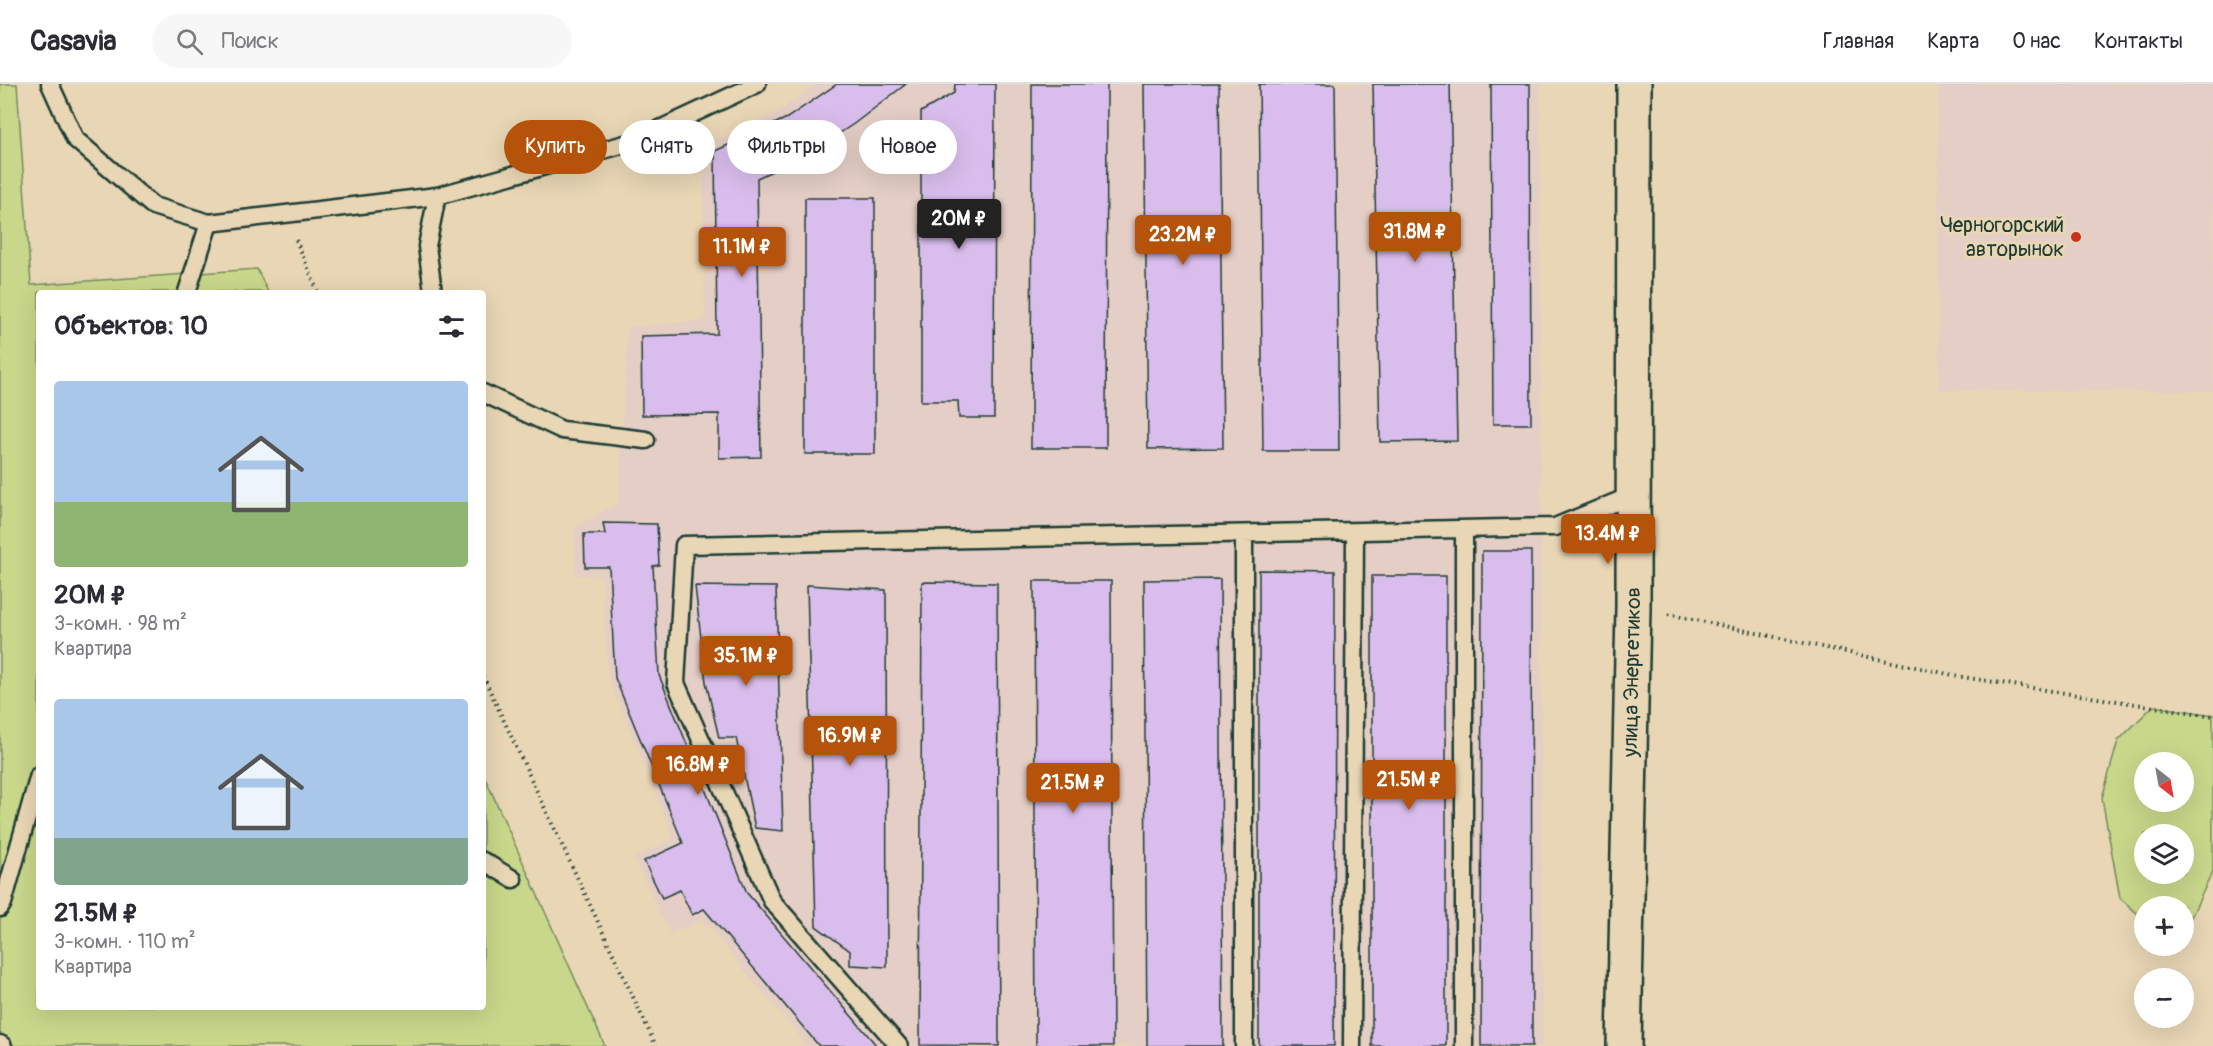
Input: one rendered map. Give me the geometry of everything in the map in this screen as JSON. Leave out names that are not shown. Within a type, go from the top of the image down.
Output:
[{"type":"main road","name":"улица Энергетиков","points":[[1624,1046],[1633,607],[1634,84]]},
{"type":"lane","points":[[50,84],[75,138],[153,206],[209,224],[437,196],[632,142],[757,84]]},
{"type":"lane","points":[[433,290],[427,246],[437,196]]},
{"type":"lane","points":[[188,290],[209,224]]},
{"type":"lane","points":[[486,394],[562,430],[646,440]]},
{"type":"lane","points":[[898,1046],[772,901],[676,683],[684,545],[1555,527],[1633,495]]},
{"type":"lane","points":[[1464,530],[1464,1046]]},
{"type":"lane","points":[[1352,1046],[1354,532]]},
{"type":"lane","points":[[1244,534],[1244,1046]]},
{"type":"lane","points":[[0,908],[36,786]]},
{"type":"lane","points":[[486,863],[513,879]]},
{"type":"path","points":[[286,214],[317,290]]},
{"type":"path","points":[[1633,607],[1962,677],[2213,716]]},
{"type":"path","points":[[486,682],[656,1046]]},
{"type":"shaded area","points":[[817,84],[1540,84],[1542,1046],[808,1046],[703,920],[670,933],[634,858],[674,838],[608,676],[602,577],[576,575],[575,527],[618,504],[628,327],[705,321],[703,174],[715,174],[715,141],[727,136],[727,174],[847,174],[847,120],[761,120],[782,110]]},
{"type":"shaded area","name":"Черногорский авторынок","points":[[1938,84],[2213,84],[2213,391],[1939,390]]},
{"type":"green space","points":[[0,84],[17,84],[31,285],[257,269],[267,290],[36,290],[36,1010],[486,1010],[486,780],[605,1046],[0,1046]]},
{"type":"green space","points":[[2153,706],[2213,715],[2213,871],[2194,911],[2194,896],[2134,896],[2134,910],[2120,898],[2102,798],[2118,741]]},
{"type":"building","points":[[837,84],[906,84],[847,128],[847,120],[783,120]]},
{"type":"building","points":[[955,84],[995,84],[994,418],[959,418],[958,401],[921,401],[921,174],[957,174],[957,120],[921,120],[921,112],[954,93]]},
{"type":"building","points":[[1032,84],[1107,84],[1106,448],[1031,448]]},
{"type":"building","points":[[1144,84],[1219,84],[1223,448],[1148,449]]},
{"type":"building","points":[[1259,84],[1335,84],[1339,451],[1263,451]]},
{"type":"building","points":[[1373,84],[1450,84],[1457,441],[1380,442]]},
{"type":"building","points":[[1491,84],[1530,84],[1531,424],[1493,424]]},
{"type":"building","points":[[727,146],[727,174],[766,174],[757,178],[761,457],[719,458],[719,414],[642,415],[641,336],[717,334],[715,151]]},
{"type":"building","points":[[805,198],[875,198],[875,454],[805,454]]},
{"type":"building","points":[[603,523],[657,524],[659,565],[653,566],[659,675],[747,893],[877,1046],[819,1046],[704,909],[692,915],[680,890],[662,898],[644,861],[683,843],[615,678],[609,567],[585,567],[584,534],[605,534]]},
{"type":"building","points":[[1482,551],[1531,551],[1532,1046],[1481,1046]]},
{"type":"building","points":[[1259,570],[1335,571],[1334,1046],[1259,1046]]},
{"type":"building","points":[[1372,576],[1446,576],[1446,1046],[1372,1046]]},
{"type":"building","points":[[1220,579],[1223,1046],[1147,1046],[1144,580]]},
{"type":"building","points":[[1034,581],[1111,581],[1113,1046],[1036,1046]]},
{"type":"building","points":[[922,582],[997,583],[999,1046],[920,1045]]},
{"type":"building","points":[[807,585],[886,590],[887,967],[850,965],[850,951],[816,926]]},
{"type":"building","points":[[695,586],[776,587],[783,831],[755,828],[736,738],[719,738],[706,682]]},
{"type":"place","name":"Черногорский авторынок","points":[[2076,237]]}]
